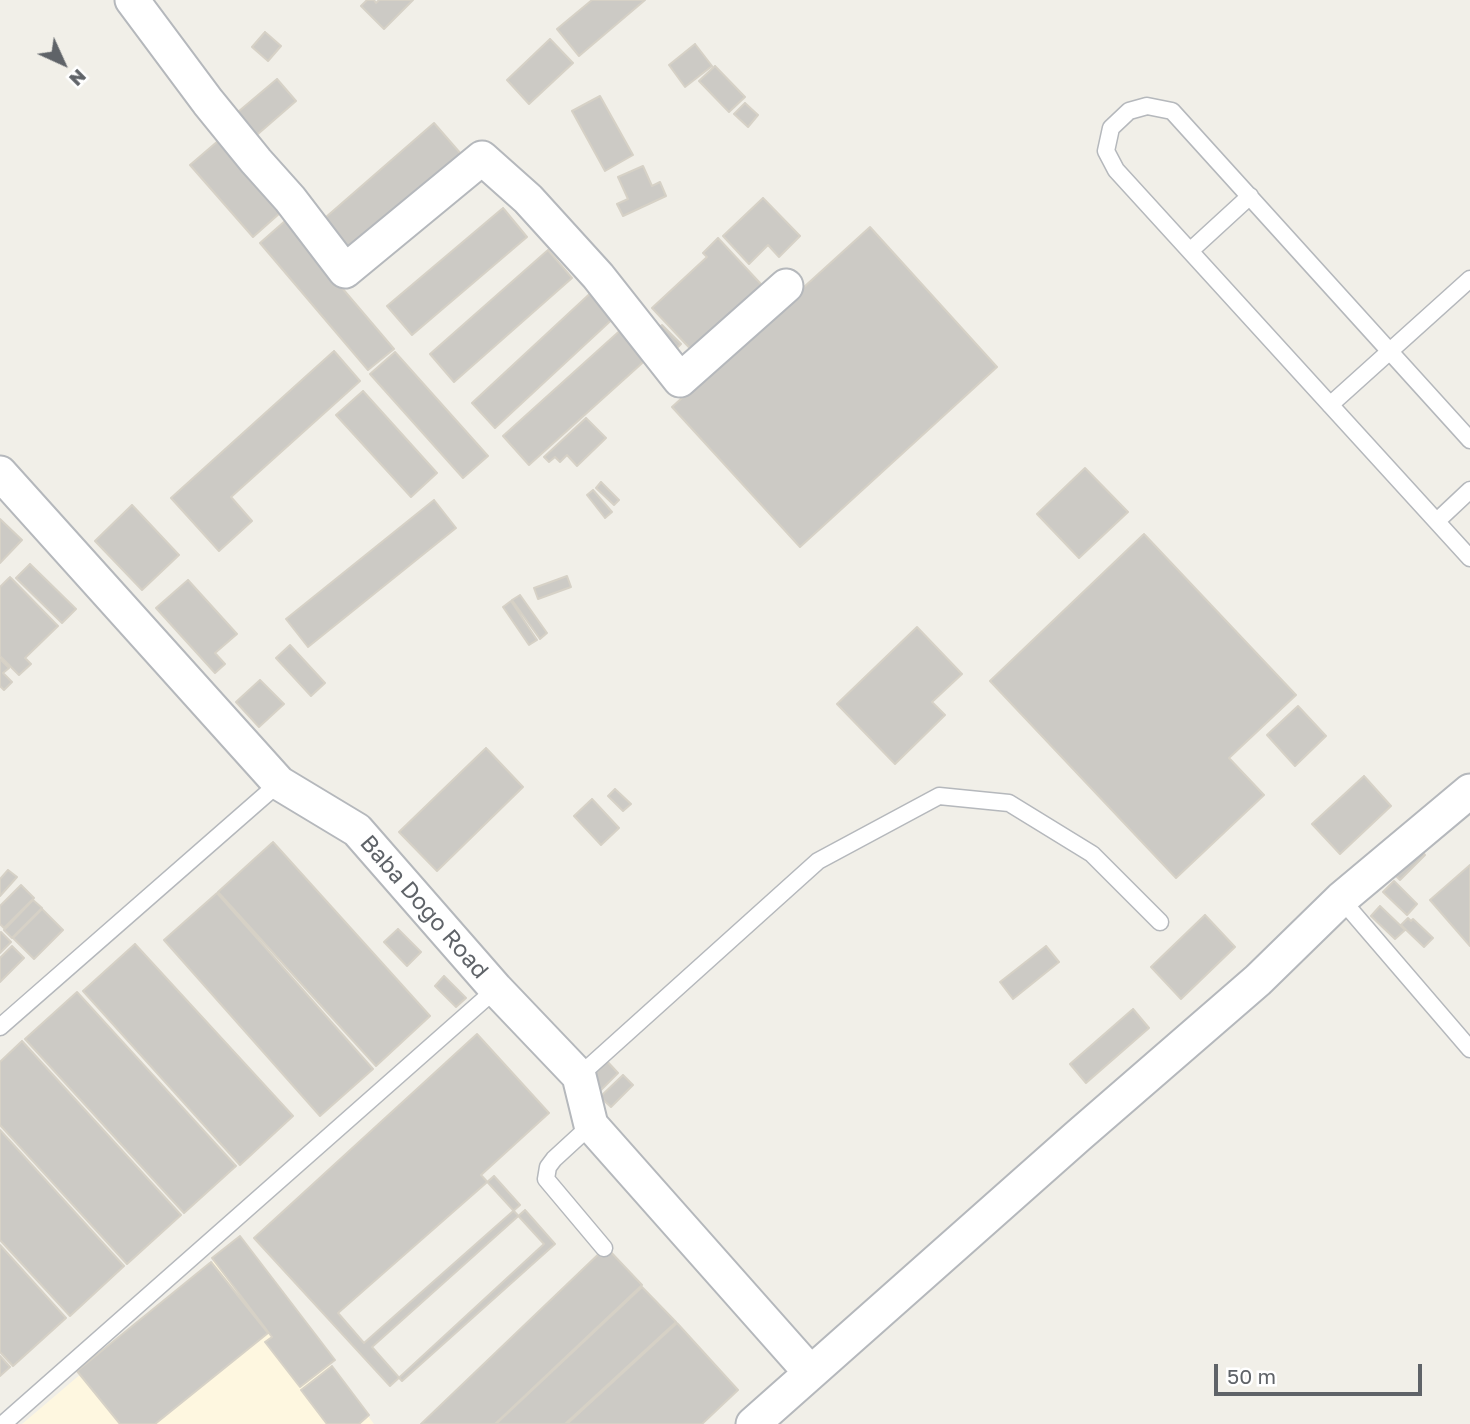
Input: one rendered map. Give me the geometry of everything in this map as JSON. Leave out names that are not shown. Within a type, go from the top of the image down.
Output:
[{"type":"street","points":[[132,0],[208,102],[290,199],[345,271],[482,158],[528,199],[598,276],[680,380],[786,286]]},
{"type":"street","name":"Baba Dogo Road","points":[[0,473],[279,783],[357,830],[496,989],[579,1076],[591,1125],[810,1371]]},
{"type":"street","points":[[753,1424],[810,1371],[1258,980],[1341,899],[1470,791]]},
{"type":"lane","points":[[1470,440],[1172,111],[1147,106],[1129,111],[1111,128],[1106,150],[1116,170],[1470,558]]},
{"type":"lane","points":[[1190,251],[1250,196]]},
{"type":"lane","points":[[1331,405],[1470,279]]},
{"type":"lane","points":[[1437,521],[1470,490]]},
{"type":"lane","points":[[0,1027],[279,783]]},
{"type":"lane","points":[[579,1076],[818,861],[939,796],[1009,803],[1092,854],[1160,922]]},
{"type":"lane","points":[[1341,899],[1470,1049]]},
{"type":"lane","points":[[3,1424],[496,989]]},
{"type":"lane","points":[[591,1125],[554,1159],[548,1167],[546,1179],[604,1248]]},
{"type":"shaded area","points":[[237,1241],[374,1424],[22,1424]]},
{"type":"building","points":[[367,0],[374,0],[376,3],[379,0],[413,0],[384,29],[361,6]]},
{"type":"building","points":[[592,0],[645,0],[579,56],[557,29]]},
{"type":"building","points":[[265,32],[281,46],[268,61],[252,47]]},
{"type":"building","points":[[550,39],[573,63],[529,104],[507,80]]},
{"type":"building","points":[[695,44],[712,66],[685,87],[669,65]]},
{"type":"building","points":[[715,66],[745,97],[729,112],[699,81]]},
{"type":"building","points":[[277,79],[296,101],[251,140],[232,117]]},
{"type":"building","points":[[600,96],[633,155],[605,171],[572,111]]},
{"type":"building","points":[[745,103],[758,115],[748,127],[734,114]]},
{"type":"building","points":[[434,123],[461,154],[345,255],[318,224]]},
{"type":"building","points":[[218,141],[280,213],[253,237],[190,165]]},
{"type":"building","points":[[643,166],[652,186],[660,182],[666,196],[623,216],[617,204],[628,199],[618,177]]},
{"type":"building","points":[[763,198],[800,236],[779,257],[768,245],[749,264],[723,236]]},
{"type":"building","points":[[503,208],[527,237],[412,335],[387,306]]},
{"type":"building","points":[[285,221],[394,349],[368,370],[260,243]]},
{"type":"building","points":[[870,227],[997,367],[800,547],[672,407]]},
{"type":"building","points":[[718,238],[773,297],[699,358],[652,308],[707,257],[703,253]]},
{"type":"building","points":[[548,250],[572,278],[454,382],[430,354]]},
{"type":"building","points":[[596,288],[619,313],[495,428],[472,403]]},
{"type":"building","points":[[662,325],[681,344],[671,354],[652,335]]},
{"type":"building","points":[[624,327],[650,356],[529,465],[503,436]]},
{"type":"building","points":[[334,351],[360,381],[231,497],[252,521],[219,551],[171,498]]},
{"type":"building","points":[[395,352],[488,456],[463,478],[370,374]]},
{"type":"building","points":[[363,391],[437,473],[411,497],[336,415]]},
{"type":"building","points":[[586,418],[606,438],[577,466],[567,455],[560,462],[555,457],[549,462],[544,457]]},
{"type":"building","points":[[1085,468],[1128,512],[1079,558],[1037,514]]},
{"type":"building","points":[[601,482],[619,500],[614,505],[596,488]]},
{"type":"building","points":[[593,490],[612,512],[605,518],[587,495]]},
{"type":"building","points":[[434,500],[456,528],[308,647],[286,619]]},
{"type":"building","points":[[132,505],[179,555],[142,590],[95,541]]},
{"type":"building","points":[[0,519],[22,540],[0,563]]},
{"type":"building","points":[[1144,534],[1296,695],[1229,758],[1264,795],[1176,878],[990,681]]},
{"type":"building","points":[[30,564],[76,609],[62,623],[16,578]]},
{"type":"building","points":[[567,576],[571,587],[538,599],[534,588]]},
{"type":"building","points":[[10,577],[58,626],[25,658],[31,664],[19,675],[0,656],[0,587]]},
{"type":"building","points":[[188,580],[237,634],[215,653],[225,664],[215,673],[156,608]]},
{"type":"building","points":[[520,595],[547,633],[540,639],[512,600]]},
{"type":"building","points":[[511,601],[537,640],[529,645],[503,607]]},
{"type":"building","points":[[917,627],[962,674],[932,702],[945,715],[895,764],[837,704]]},
{"type":"building","points":[[290,645],[325,683],[311,696],[276,658]]},
{"type":"building","points":[[0,659],[9,668],[3,673],[12,682],[4,690],[0,686]]},
{"type":"building","points":[[260,680],[284,704],[259,727],[236,702]]},
{"type":"building","points":[[1298,706],[1326,736],[1295,766],[1267,735]]},
{"type":"building","points":[[486,748],[523,787],[437,871],[399,832]]},
{"type":"building","points":[[1364,776],[1391,806],[1340,854],[1312,824]]},
{"type":"building","points":[[615,789],[631,804],[623,811],[608,796]]},
{"type":"building","points":[[592,799],[619,828],[601,845],[574,816]]},
{"type":"building","points":[[273,842],[430,1016],[376,1066],[218,892]]},
{"type":"building","points":[[1418,847],[1425,855],[1400,880],[1393,873]]},
{"type":"building","points":[[1470,865],[1470,946],[1430,900]]},
{"type":"building","points":[[8,870],[17,877],[0,896],[0,879]]},
{"type":"building","points":[[1394,881],[1417,904],[1407,915],[1383,892]]},
{"type":"building","points":[[21,885],[34,898],[4,928],[0,924],[0,906]]},
{"type":"building","points":[[217,893],[373,1069],[320,1116],[164,940]]},
{"type":"building","points":[[33,900],[42,908],[12,938],[4,930]]},
{"type":"building","points":[[1380,906],[1405,930],[1395,939],[1371,916]]},
{"type":"building","points":[[42,909],[63,930],[34,959],[13,938]]},
{"type":"building","points":[[1205,915],[1235,947],[1181,999],[1151,967]]},
{"type":"building","points":[[1408,918],[1411,921],[1413,919],[1433,938],[1424,947],[1401,925]]},
{"type":"building","points":[[398,929],[421,952],[407,966],[384,942]]},
{"type":"building","points":[[0,933],[11,942],[0,953]]},
{"type":"building","points":[[135,944],[293,1116],[240,1165],[83,991]]},
{"type":"building","points":[[12,946],[24,958],[0,982],[0,958]]},
{"type":"building","points":[[1046,946],[1059,962],[1013,999],[1000,982]]},
{"type":"building","points":[[444,976],[466,998],[456,1007],[435,986]]},
{"type":"building","points":[[77,992],[236,1166],[184,1213],[25,1039]]},
{"type":"building","points":[[1133,1009],[1149,1028],[1086,1083],[1070,1064]]},
{"type":"building","points":[[477,1034],[549,1113],[481,1175],[544,1244],[390,1386],[254,1238]]},
{"type":"building","points":[[22,1041],[181,1215],[127,1264],[0,1125],[0,1062]]},
{"type":"building","points":[[605,1059],[618,1073],[598,1093],[585,1078]]},
{"type":"building","points":[[623,1075],[633,1085],[611,1107],[600,1097]]},
{"type":"building","points":[[0,1130],[124,1266],[70,1316],[0,1240]]},
{"type":"building","points":[[494,1176],[520,1205],[364,1343],[338,1313]]},
{"type":"building","points":[[525,1210],[555,1244],[402,1381],[372,1347]]},
{"type":"building","points":[[240,1236],[335,1360],[300,1387],[265,1342],[272,1337],[212,1258]]},
{"type":"building","points":[[0,1245],[66,1318],[13,1366],[0,1352]]},
{"type":"building","points":[[606,1247],[642,1285],[495,1424],[421,1424]]},
{"type":"building","points":[[211,1262],[268,1333],[155,1424],[120,1424],[77,1371]]},
{"type":"building","points":[[642,1287],[676,1322],[565,1424],[496,1424]]},
{"type":"building","points":[[677,1323],[738,1390],[702,1424],[567,1424]]},
{"type":"building","points":[[0,1356],[10,1367],[0,1376]]},
{"type":"building","points":[[332,1366],[369,1415],[359,1424],[327,1424],[301,1390]]}]
